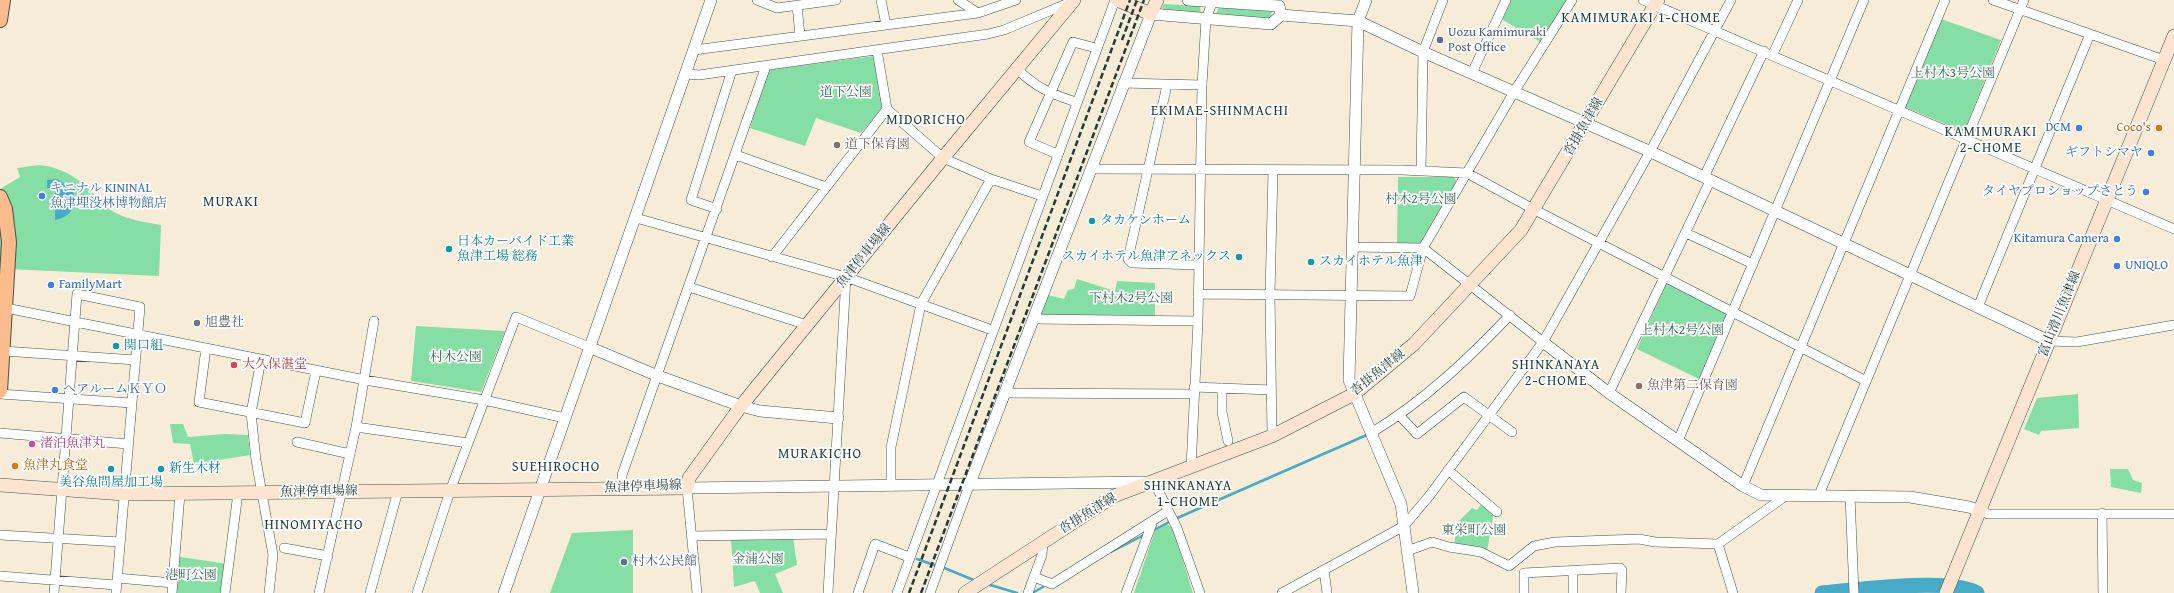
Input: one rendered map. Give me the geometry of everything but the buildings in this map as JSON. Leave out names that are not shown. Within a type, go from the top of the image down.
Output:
[{"type":"main road","points":[[0,20],[3,0]]},
{"type":"main road","points":[[1116,0],[1151,14],[1156,0]]},
{"type":"main road","name":"魚津停車場線","points":[[0,485],[124,494],[687,488],[689,478],[741,406],[1073,1]]},
{"type":"main road","name":"沓掛魚津線","points":[[965,593],[1114,496],[1272,436],[1354,394],[1414,344],[1508,246],[1535,210],[1586,122],[1652,2]]},
{"type":"main road","name":"富山滑川魚津線","points":[[1946,593],[2174,36]]},
{"type":"main road","points":[[0,197],[5,209],[10,242],[4,293],[6,308],[0,392]]},
{"type":"street","points":[[504,593],[711,0]]},
{"type":"street","points":[[757,0],[777,8],[836,0]]},
{"type":"street","points":[[881,0],[886,26]]},
{"type":"street","points":[[958,0],[978,13]]},
{"type":"street","points":[[694,50],[978,13],[1016,0]]},
{"type":"street","points":[[896,593],[1096,48],[1116,0]]},
{"type":"street","points":[[1188,0],[1281,7],[1358,21],[1472,74],[1586,122],[1649,151],[2049,341],[2061,343],[2077,342],[2174,325]]},
{"type":"street","points":[[1366,0],[1358,21],[1349,380],[1401,504],[1413,593]]},
{"type":"street","points":[[1421,171],[1423,52],[1443,0]]},
{"type":"street","points":[[1472,74],[1506,0]]},
{"type":"street","points":[[1198,294],[1410,296],[1423,248],[1514,92],[1572,0]]},
{"type":"street","points":[[1282,593],[1404,526],[1448,470],[1543,342],[1731,0]]},
{"type":"street","points":[[1773,54],[1798,0]]},
{"type":"street","points":[[1678,441],[1864,0]]},
{"type":"street","points":[[1743,486],[1945,0]]},
{"type":"street","points":[[1993,0],[2164,60]]},
{"type":"street","points":[[1819,495],[2024,0]]},
{"type":"street","points":[[685,74],[699,75],[766,66],[1004,30],[1073,1]]},
{"type":"street","points":[[1190,468],[1198,321],[1202,168],[1202,85],[1206,19],[1212,1]]},
{"type":"street","points":[[1652,2],[1966,140],[2035,168],[2174,229]]},
{"type":"street","points":[[797,5],[800,36]]},
{"type":"street","points":[[930,593],[970,483],[1123,83],[1151,14],[1270,24],[1281,7]]},
{"type":"street","points":[[1978,307],[2090,34]]},
{"type":"street","points":[[1057,154],[1029,142],[1073,42],[1096,48]]},
{"type":"street","points":[[877,50],[887,109],[943,158],[991,180],[1042,196]]},
{"type":"street","points":[[1609,393],[1686,233],[1707,179],[1764,51]]},
{"type":"street","points":[[622,489],[622,475],[717,209],[766,66]]},
{"type":"street","points":[[717,209],[691,200],[732,70]]},
{"type":"street","points":[[1017,70],[1034,85],[1051,94],[1076,102]]},
{"type":"street","points":[[1123,83],[1202,85]]},
{"type":"street","points":[[1167,85],[1128,259],[1132,263],[1199,265]]},
{"type":"street","points":[[772,257],[887,109]]},
{"type":"street","points":[[736,155],[826,187]]},
{"type":"street","points":[[1091,169],[1148,170],[1202,168],[1468,173],[1535,210],[1665,276],[1866,382]]},
{"type":"street","points":[[1272,436],[1270,294],[1273,170]]},
{"type":"street","points":[[891,486],[891,447],[921,304],[991,180]]},
{"type":"street","points":[[636,218],[846,277],[992,330]]},
{"type":"street","points":[[1686,233],[1753,264]]},
{"type":"street","points":[[1352,247],[1423,248],[1609,393],[1743,486],[1761,495],[1910,497],[1970,507],[1988,514],[2174,514]]},
{"type":"street","points":[[827,593],[846,277]]},
{"type":"street","points":[[689,287],[807,325]]},
{"type":"street","points":[[54,593],[77,294],[140,307],[116,585]]},
{"type":"street","points":[[6,308],[75,320],[261,360],[365,380],[484,400],[565,418]]},
{"type":"street","points":[[1371,433],[1400,416],[1464,363],[1510,315]]},
{"type":"street","points":[[417,593],[450,491],[516,318],[658,376],[741,406],[760,411],[838,418]]},
{"type":"street","points":[[1034,319],[1198,321]]},
{"type":"street","points":[[319,593],[356,427],[374,321]]},
{"type":"street","points":[[206,348],[199,402],[251,413],[305,423],[316,370]]},
{"type":"street","points":[[3,351],[136,360]]},
{"type":"street","points":[[261,360],[251,413],[261,492],[273,555],[269,593]]},
{"type":"street","points":[[1005,393],[1194,391],[1222,388],[1271,390]]},
{"type":"street","points":[[1222,388],[1222,412],[1228,441]]},
{"type":"street","points":[[0,392],[69,399],[132,403]]},
{"type":"street","points":[[1400,416],[1417,434],[1464,397],[1512,432]]},
{"type":"street","points":[[356,427],[468,443]]},
{"type":"street","points":[[0,433],[128,444]]},
{"type":"street","points":[[297,442],[350,454]]},
{"type":"street","points":[[1448,470],[1497,512]]},
{"type":"street","points":[[697,593],[687,488],[891,486],[970,483],[1096,484],[1154,482],[1177,528],[1200,593]]},
{"type":"street","points":[[370,593],[398,491]]},
{"type":"street","points":[[225,593],[238,493]]},
{"type":"street","points":[[172,593],[180,494]]},
{"type":"street","points":[[1407,551],[1432,542],[1448,547],[1481,552],[1509,566],[1534,546],[1554,542],[1639,539],[1655,542],[1718,544],[1787,495]]},
{"type":"street","points":[[1850,496],[1854,593]]},
{"type":"street","points":[[1034,577],[1052,584],[1168,511]]},
{"type":"street","points":[[2102,514],[2103,593]]},
{"type":"street","points":[[1126,593],[1153,521]]},
{"type":"street","points":[[691,536],[831,534]]},
{"type":"street","points":[[0,535],[120,542]]},
{"type":"street","points":[[1028,593],[1042,555],[1043,543]]},
{"type":"street","points":[[858,593],[875,544],[909,557]]},
{"type":"street","points":[[1718,544],[1733,593]]},
{"type":"street","points":[[284,548],[328,556]]},
{"type":"street","points":[[1524,593],[1524,573],[1620,568],[1622,570],[1621,593]]},
{"type":"street","points":[[1324,570],[1327,593]]},
{"type":"street","points":[[1573,593],[1574,570]]},
{"type":"street","points":[[0,576],[116,585],[172,583]]},
{"type":"green space","points":[[1506,0],[1572,0],[1545,45],[1498,17]]},
{"type":"green space","points":[[1164,4],[1200,6],[1201,13],[1161,11]]},
{"type":"green space","points":[[1219,7],[1272,11],[1270,19],[1216,14]]},
{"type":"green space","name":"上村木3号公園","points":[[1941,19],[2001,40],[1964,132],[1905,107]]},
{"type":"green space","name":"道下公園","points":[[874,56],[883,108],[861,133],[816,118],[805,146],[750,128],[768,70]]},
{"type":"green space","points":[[39,165],[61,170],[67,173],[85,186],[107,207],[119,215],[161,225],[159,276],[8,269],[0,316],[0,189],[20,177],[17,168]]},
{"type":"green space","name":"村木2号公園","points":[[1398,177],[1454,177],[1458,184],[1422,243],[1397,243]]},
{"type":"green space","name":"下村木2号公園","points":[[1077,279],[1115,291],[1117,281],[1155,283],[1155,316],[1041,315],[1048,295],[1064,299],[1068,290],[1074,289]]},
{"type":"green space","name":"上村木2号公園","points":[[1667,282],[1728,314],[1699,379],[1637,349]]},
{"type":"green space","name":"村木公園","points":[[416,326],[505,331],[481,392],[411,381]]},
{"type":"green space","points":[[2078,394],[2079,428],[2041,431],[2039,435],[2024,429],[2037,398]]},
{"type":"green space","points":[[170,424],[183,424],[188,437],[225,434],[248,435],[250,455],[194,464],[190,444],[173,443]]},
{"type":"green space","points":[[2110,469],[2128,469],[2133,480],[2142,483],[2141,493],[2111,487]]},
{"type":"green space","name":"東栄町公園","points":[[1484,500],[1495,506],[1487,551],[1454,544],[1458,522],[1472,508],[1477,510]]},
{"type":"green space","points":[[1167,524],[1173,529],[1193,593],[1134,593],[1156,528]]},
{"type":"green space","points":[[633,530],[633,593],[550,593],[572,533]]},
{"type":"green space","name":"金浦公園","points":[[793,537],[797,565],[775,574],[783,593],[760,593],[755,581],[734,587],[731,538]]},
{"type":"green space","name":"港町公園","points":[[174,556],[228,564],[225,593],[171,593]]},
{"type":"water","points":[[57,179],[73,190],[74,201],[72,210],[66,216],[55,220],[55,188],[47,188],[47,180]]},
{"type":"waterway","points":[[1175,519],[1369,434]]},
{"type":"waterway","points":[[1152,531],[1171,521]]},
{"type":"waterway","points":[[1111,552],[1146,534]]},
{"type":"waterway","points":[[917,559],[937,566]]},
{"type":"waterway","points":[[942,567],[976,581]]},
{"type":"waterway","points":[[987,584],[1017,593]]},
{"type":"waterway","points":[[1822,593],[1878,587],[1925,585],[1964,588],[1977,593]]},
{"type":"waterway","points":[[1032,593],[1043,587]]},
{"type":"railway","points":[[909,593],[1130,0]]},
{"type":"railway","points":[[1122,40],[1137,0]]},
{"type":"railway","points":[[921,593],[1144,0]]},
{"type":"place","name":"Uozu Kamimuraki Post Office","points":[[1440,40]]},
{"type":"place","name":"DCM","points":[[2079,128]]},
{"type":"place","name":"Coco's","points":[[2159,128]]},
{"type":"place","name":"道下保育園","points":[[837,145]]},
{"type":"place","name":"ギフトシマヤ","points":[[2151,153]]},
{"type":"place","name":"タイヤプロショップさとう","points":[[2146,192]]},
{"type":"place","name":"キニナル KININAL 魚津埋没林博物館店","points":[[42,196]]},
{"type":"place","name":"タカケンホーム","points":[[1092,221]]},
{"type":"place","name":"Kitamura Camera","points":[[2117,239]]},
{"type":"place","name":"日本カーバイド工業 魚津工場 総務","points":[[449,249]]},
{"type":"place","name":"スカイホテル魚津アネックス","points":[[1239,257]]},
{"type":"place","name":"スカイホテル魚津","points":[[1311,262]]},
{"type":"place","name":"UNIQLO","points":[[2117,266]]},
{"type":"place","name":"FamilyMart","points":[[51,285]]},
{"type":"place","name":"旭豊社","points":[[197,323]]},
{"type":"place","name":"関口組","points":[[116,346]]},
{"type":"place","name":"大久保湛堂","points":[[234,365]]},
{"type":"place","name":"魚津第二保育園","points":[[1639,386]]},
{"type":"place","name":"ヘアルームＫＹＯ","points":[[55,390]]},
{"type":"place","name":"渚泊魚津丸","points":[[32,444]]},
{"type":"place","name":"魚津丸食堂","points":[[15,466]]},
{"type":"place","name":"美谷魚問屋加工場","points":[[111,469]]},
{"type":"place","name":"新生木材","points":[[161,469]]},
{"type":"place","name":"村木公民館","points":[[624,562]]},
{"type":"district","name":"KAMIMURAKI 1-CHOME","points":[[1641,18]]},
{"type":"district","name":"EKIMAE-SHINMACHI","points":[[1220,111]]},
{"type":"district","name":"MIDORICHO","points":[[926,120]]},
{"type":"district","name":"KAMIMURAKI 2-CHOME","points":[[1991,140]]},
{"type":"district","name":"MURAKI","points":[[231,202]]},
{"type":"district","name":"SHINKANAYA 2-CHOME","points":[[1556,374]]},
{"type":"district","name":"MURAKICHO","points":[[820,454]]},
{"type":"district","name":"SUEHIROCHO","points":[[556,467]]},
{"type":"district","name":"SHINKANAYA 1-CHOME","points":[[1188,494]]},
{"type":"district","name":"HINOMIYACHO","points":[[314,525]]}]
